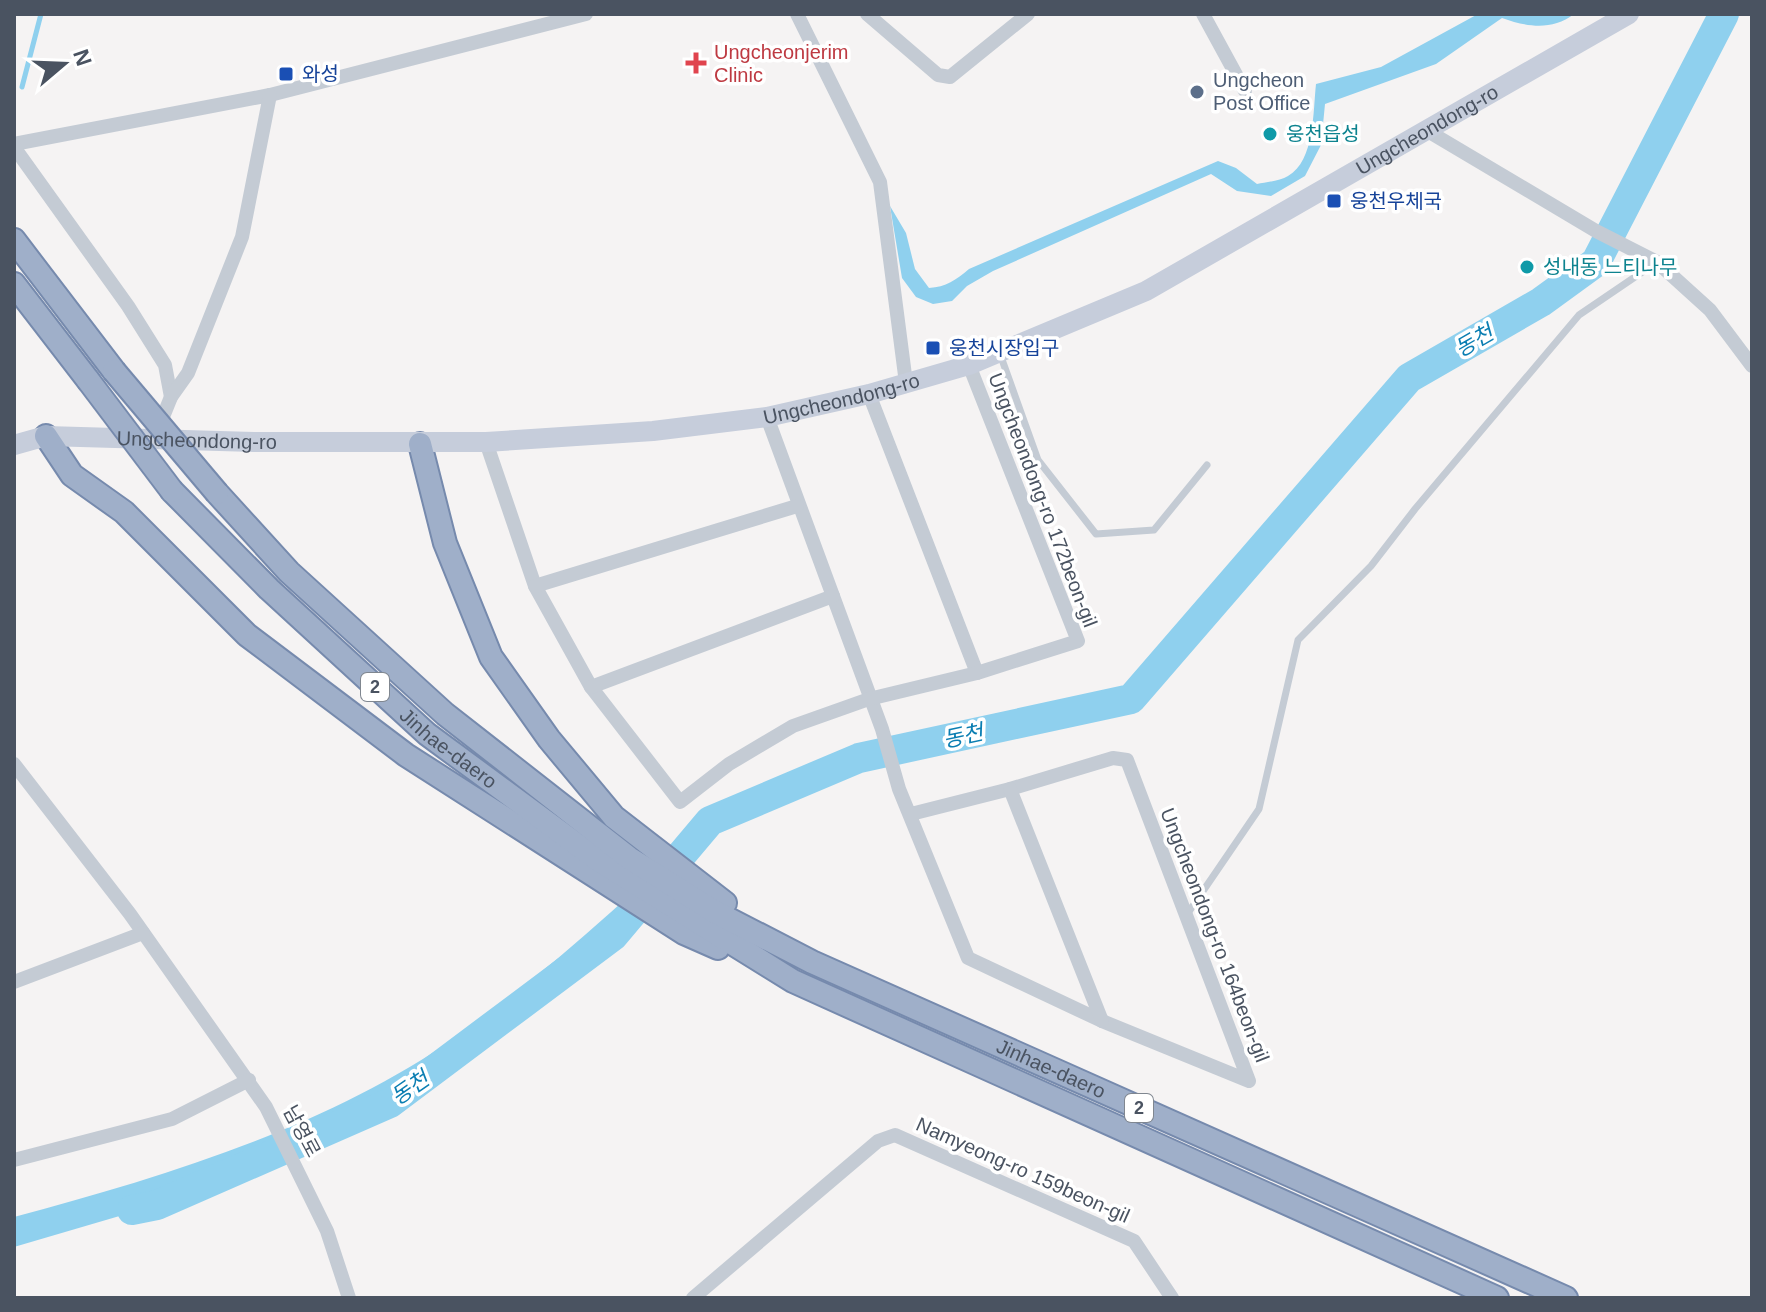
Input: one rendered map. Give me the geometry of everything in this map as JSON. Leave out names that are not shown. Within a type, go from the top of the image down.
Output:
[{"type":"highway","name":"Jinhae-daero","points":[[14,240],[114,371],[217,493],[289,572],[445,714],[705,917],[793,981],[1497,1298]]},
{"type":"highway","name":"Jinhae-daero","points":[[14,284],[172,491],[269,589],[427,734],[594,866]]},
{"type":"highway","points":[[46,436],[72,475],[124,512],[247,635],[406,755],[594,866]]},
{"type":"highway","points":[[420,444],[445,543],[491,657],[549,739],[614,817],[654,849],[705,917]]},
{"type":"highway","name":"2","points":[[594,866],[705,917]]},
{"type":"highway","name":"Jinhae-daero","points":[[705,917],[1566,1298]]},
{"type":"main road","name":"Ungcheondong-ro","points":[[14,445],[46,436],[420,444],[486,442],[653,431],[767,417],[869,394],[969,365],[1146,291],[1629,14]]},
{"type":"street","points":[[171,397],[165,365],[150,341],[14,146],[270,95],[586,14]]},
{"type":"street","points":[[797,14],[880,182],[906,383]]},
{"type":"street","points":[[867,14],[938,75],[950,77],[1028,14]]},
{"type":"street","points":[[1203,14],[1245,91]]},
{"type":"street","points":[[154,439],[171,397],[188,373],[242,237],[270,95]]},
{"type":"street","points":[[1426,130],[1596,231],[1657,262],[1710,310],[1752,366]]},
{"type":"street","name":"Ungcheondong-ro 172beon-gil","points":[[591,687],[680,802],[729,764],[793,726],[869,699],[977,673],[1078,641],[969,365]]},
{"type":"street","points":[[869,394],[977,673]]},
{"type":"street","points":[[767,417],[869,699]]},
{"type":"street","points":[[486,442],[535,586],[591,687],[833,596]]},
{"type":"street","points":[[535,586],[797,506]]},
{"type":"street","name":"Ungcheondong-ro 164beon-gil","points":[[869,699],[882,729],[899,789],[968,958],[1102,1021],[1249,1081],[1188,913],[1127,760],[1113,758],[911,814]]},
{"type":"street","points":[[14,766],[143,933],[249,1080],[172,1119],[14,1160]]},
{"type":"street","points":[[1010,789],[1102,1021]]},
{"type":"street","points":[[14,982],[143,933]]},
{"type":"street","name":"남영로","points":[[249,1080],[302,1174],[327,1231],[349,1298]]},
{"type":"street","name":"Namyeong-ro 159beon-gil","points":[[693,1298],[878,1141],[895,1135],[1134,1241],[1172,1298]]},
{"type":"lane","points":[[1188,913],[1259,809],[1298,640],[1371,566],[1476,435],[1579,315],[1657,262]]},
{"type":"lane","points":[[999,351],[1038,460],[1096,534],[1154,530],[1207,465]]},
{"type":"water","points":[[1478,14],[1574,14],[1557,23],[1539,26],[1502,18],[1436,64],[1325,104],[1321,145],[1305,176],[1271,196],[1237,191],[1211,174],[993,271],[967,286],[952,301],[933,304],[916,297],[902,278],[890,206],[906,233],[915,269],[929,288],[946,284],[969,269],[1218,161],[1236,168],[1257,184],[1281,179],[1297,169],[1308,147],[1316,84],[1381,67]]},
{"type":"water","points":[[710,821],[613,936],[390,1103],[157,1205],[14,1247],[14,1217],[128,1185],[243,1146],[299,1123],[406,1069],[456,1037],[555,961]]},
{"type":"waterway","points":[[22,87],[41,14]]},
{"type":"waterway","name":"동천","points":[[132,1210],[157,1205],[390,1103],[613,936],[710,821],[859,758],[1131,699],[1409,378],[1541,302],[1596,262],[1724,14]]},
{"type":"place","name":"Ungcheonjerim Clinic","points":[[696,63]]},
{"type":"place","name":"와성","points":[[286,74]]},
{"type":"place","name":"Ungcheon Post Office","points":[[1197,92]]},
{"type":"place","name":"웅천읍성","points":[[1270,134]]},
{"type":"place","name":"웅천우체국","points":[[1334,201]]},
{"type":"place","name":"성내동 느티나무","points":[[1527,267]]},
{"type":"place","name":"웅천시장입구","points":[[933,348]]}]
